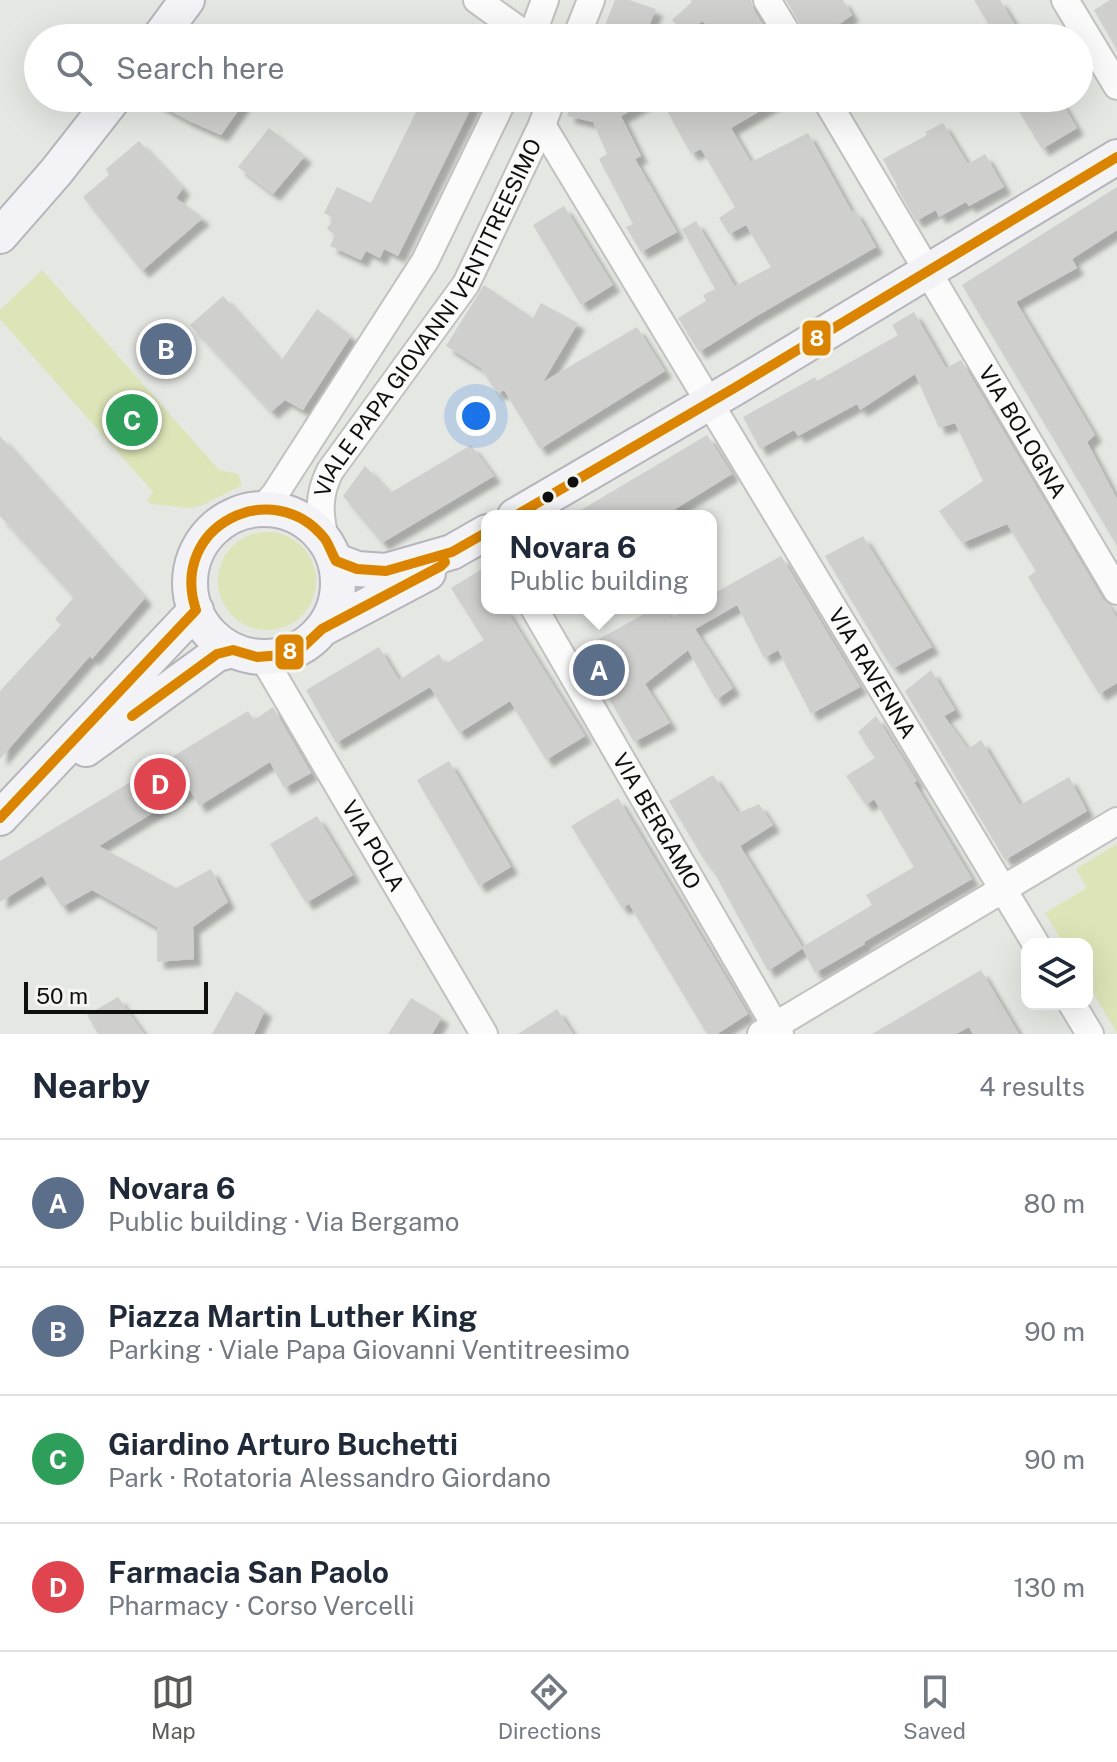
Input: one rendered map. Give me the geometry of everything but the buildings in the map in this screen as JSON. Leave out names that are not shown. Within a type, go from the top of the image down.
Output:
[{"type":"main road","points":[[169,24],[187,0]]},
{"type":"main road","points":[[0,236],[103,112]]},
{"type":"main road","points":[[525,510],[1117,157]]},
{"type":"main road","points":[[248,653],[213,636],[198,616],[190,593],[191,568],[200,545],[216,526],[238,513],[262,509],[286,511],[307,522],[330,550],[357,569],[386,571],[452,552],[481,535]]},
{"type":"main road","points":[[322,629],[334,609],[339,585],[330,550]]},
{"type":"main road","points":[[8,810],[217,654],[282,655],[304,646],[322,629],[441,566],[452,552]]},
{"type":"main road","points":[[8,810],[196,610]]},
{"type":"street","points":[[477,0],[510,24]]},
{"type":"street","points":[[536,24],[545,0]]},
{"type":"street","points":[[582,24],[591,0]]},
{"type":"street","points":[[767,0],[782,24]]},
{"type":"street","points":[[1065,0],[1080,24]]},
{"type":"street","points":[[1093,46],[1117,86]]},
{"type":"street","name":"VIALE PAPA GIOVANNI VENTITREESIMO","points":[[262,509],[275,494],[425,261],[497,112]]},
{"type":"street","name":"VIALE PAPA GIOVANNI VENTITREESIMO","points":[[330,550],[320,517],[322,487],[330,471],[466,284],[547,112]]},
{"type":"street","name":"VIA BOLOGNA","points":[[833,112],[1117,591]]},
{"type":"street","name":"VIA RAVENNA","points":[[542,125],[1032,938]]},
{"type":"street","name":"VIA BERGAMO","points":[[537,614],[772,1031]]},
{"type":"street","name":"VIA POLA","points":[[248,653],[484,1034]]},
{"type":"street","points":[[772,1031],[1117,821]]},
{"type":"street","points":[[1076,1010],[1090,1034]]},
{"type":"green space","points":[[42,270],[219,470],[238,474],[242,485],[203,505],[189,508],[147,501],[153,492],[0,319],[0,310]]},
{"type":"green space","points":[[267,532],[286,536],[301,547],[312,562],[316,581],[312,600],[301,615],[286,626],[267,630],[248,626],[233,615],[222,600],[218,581],[222,562],[233,547],[248,536]]},
{"type":"green space","points":[[1117,844],[1117,1033],[1093,993],[1093,938],[1060,938],[1045,913],[1087,888],[1076,869]]},
{"type":"transit line","name":"8","points":[[525,510],[1117,157]]},
{"type":"transit line","name":"8","points":[[0,818],[196,610],[191,580],[197,554],[211,533],[231,518],[254,510],[279,511],[304,520],[325,539],[336,561],[357,569],[386,571],[452,552],[481,535]]},
{"type":"transit line","name":"8","points":[[132,716],[217,654],[233,650],[257,657],[282,655],[304,646],[322,629],[445,562]]},
{"type":"place","name":"Piazza Martin Luther King","points":[[166,349]]},
{"type":"place","name":"Giardino Arturo Buchetti","points":[[132,420]]},
{"type":"place","name":"Novara 6","points":[[599,670]]},
{"type":"place","name":"Farmacia San Paolo","points":[[160,784]]}]
